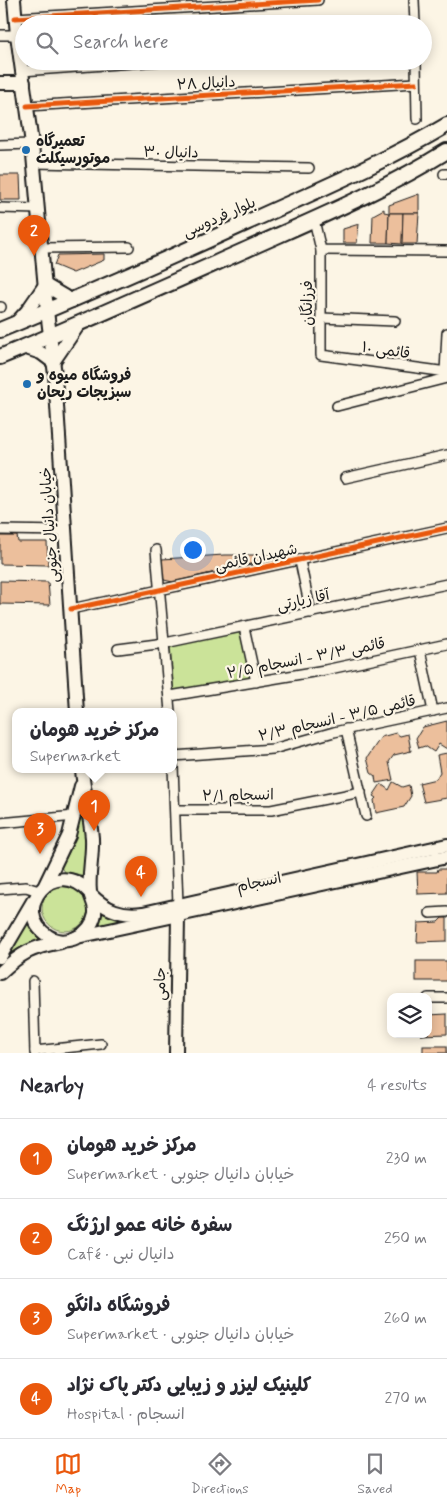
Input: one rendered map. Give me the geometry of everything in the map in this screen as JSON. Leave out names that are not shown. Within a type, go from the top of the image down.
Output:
[{"type":"main road","name":"خیابان دانیال جنوبی","points":[[14,0],[15,18]]},
{"type":"main road","name":"خیابان دانیال جنوبی","points":[[22,70],[32,144],[47,311],[54,362],[78,708]]},
{"type":"main road","points":[[0,83],[23,77]]},
{"type":"main road","name":"بلوار فردوسی","points":[[0,330],[72,301],[321,189],[395,154],[447,125]]},
{"type":"main road","points":[[0,357],[51,337],[314,220],[406,174],[447,150]]},
{"type":"main road","points":[[15,324],[27,311],[45,285],[72,301]]},
{"type":"main road","points":[[23,347],[41,353],[54,362],[79,324]]},
{"type":"main road","points":[[0,957],[39,892],[69,835],[75,816],[83,774]]},
{"type":"main road","points":[[83,774],[92,839],[91,894],[95,913],[92,923],[86,931],[73,939],[51,938],[43,933],[34,918],[39,892],[52,881],[69,879],[78,882],[91,894]]},
{"type":"main road","name":"انسجام","points":[[0,973],[22,953],[42,945],[73,939],[178,911],[447,845]]},
{"type":"main road","name":"انسجام","points":[[91,894],[100,904],[114,912],[129,915],[178,911],[447,857]]},
{"type":"main road","name":"جامی","points":[[176,1053],[178,911]]},
{"type":"street","points":[[58,15],[242,2],[318,0]]},
{"type":"street","points":[[414,0],[415,15]]},
{"type":"street","points":[[0,35],[15,35]]},
{"type":"street","points":[[23,77],[83,70]]},
{"type":"street","points":[[416,70],[417,120]]},
{"type":"street","name":"دانیال ۲۸","points":[[27,106],[416,83]]},
{"type":"street","points":[[0,145],[32,144]]},
{"type":"street","name":"دانیال ۳۰","points":[[34,163],[309,168]]},
{"type":"street","points":[[0,208],[38,209]]},
{"type":"street","name":"فرزانگان","points":[[314,220],[321,250],[321,355]]},
{"type":"street","points":[[42,248],[129,247]]},
{"type":"street","points":[[321,250],[447,251]]},
{"type":"street","points":[[321,318],[394,321]]},
{"type":"street","points":[[337,406],[446,374],[447,333]]},
{"type":"street","name":"قائمی ۱۰","points":[[321,355],[446,374]]},
{"type":"street","points":[[345,478],[447,456]]},
{"type":"street","name":"شهیدان قائمی","points":[[71,609],[447,528]]},
{"type":"street","points":[[0,530],[66,531]]},
{"type":"street","points":[[156,550],[170,708]]},
{"type":"street","points":[[300,561],[311,613]]},
{"type":"street","name":"آقا زیارتی","points":[[118,649],[165,643],[447,584]]},
{"type":"street","points":[[244,627],[256,682]]},
{"type":"street","name":"قائمی ۳/۳ - انسجام ۲/۵","points":[[170,696],[256,682],[447,644]]},
{"type":"street","points":[[420,650],[433,711]]},
{"type":"street","name":"قائمی ۳/۵ - انسجام ۲/۳","points":[[177,756],[273,749],[346,729],[447,708]]},
{"type":"street","points":[[346,729],[366,816]]},
{"type":"street","points":[[173,773],[178,911]]},
{"type":"street","name":"انسجام ۲/۱","points":[[175,810],[270,810],[361,792]]},
{"type":"street","points":[[0,822],[75,816]]},
{"type":"street","points":[[0,889],[26,887],[39,892]]},
{"type":"street","points":[[430,913],[447,912]]},
{"type":"street","points":[[33,982],[35,1052],[101,1044]]},
{"type":"street","points":[[432,998],[447,998]]},
{"type":"green space","points":[[244,632],[252,679],[174,692],[170,644]]},
{"type":"green space","points":[[85,803],[88,872],[82,875],[64,872],[61,867],[72,845],[82,804]]},
{"type":"green space","points":[[65,885],[78,889],[84,895],[88,908],[84,921],[78,927],[65,931],[52,927],[46,921],[42,908],[46,895],[52,889]]},
{"type":"green space","points":[[98,905],[110,916],[123,921],[96,931]]},
{"type":"green space","points":[[30,920],[46,940],[0,967]]},
{"type":"building","points":[[0,175],[20,175],[21,200],[0,200]]},
{"type":"building","points":[[419,194],[419,213],[389,213],[389,205]]},
{"type":"building","points":[[384,209],[384,212],[389,213],[388,243],[372,243],[373,215]]},
{"type":"building","points":[[389,213],[403,213],[402,244],[388,243]]},
{"type":"building","points":[[403,213],[419,213],[417,244],[402,244]]},
{"type":"building","points":[[359,224],[357,243],[343,243],[343,229]]},
{"type":"building","points":[[104,254],[104,260],[73,273],[54,265],[58,255]]},
{"type":"building","points":[[0,536],[17,536],[18,542],[47,542],[48,565],[0,564]]},
{"type":"building","points":[[224,555],[279,555],[280,557],[173,582],[164,580],[160,566],[162,559]]},
{"type":"building","points":[[0,581],[48,582],[50,605],[0,604]]},
{"type":"building","points":[[447,721],[447,749],[439,744],[434,752],[425,746],[419,748],[416,738],[423,727]]},
{"type":"building","points":[[396,733],[400,736],[408,734],[411,751],[394,755],[389,762],[393,780],[376,783],[367,758],[381,737]]},
{"type":"building","points":[[447,753],[447,798],[424,802],[419,783],[436,779],[440,772],[437,755]]},
{"type":"building","points":[[393,782],[402,787],[409,785],[411,796],[404,807],[376,813],[374,800],[376,798],[373,796],[381,784],[389,790]]},
{"type":"building","points":[[438,869],[447,869],[447,893],[418,894],[417,872],[437,872]]},
{"type":"building","points":[[442,918],[447,918],[447,941],[417,942],[418,923],[438,922]]},
{"type":"building","points":[[416,961],[447,961],[447,981],[416,981]]},
{"type":"building","points":[[447,1014],[447,1034],[432,1035],[432,1015]]},
{"type":"building","points":[[423,1046],[447,1046],[447,1053],[423,1053]]},
{"type":"cycle path","points":[[66,15],[318,0]]},
{"type":"cycle path","points":[[27,106],[416,83]]},
{"type":"cycle path","points":[[71,609],[447,528]]},
{"type":"place","name":"تعمیرگاه موتورسیکلت","points":[[26,150]]},
{"type":"place","name":"سفره خانه عمو ارژنگ","points":[[34,256]]},
{"type":"place","name":"فروشگاه میوه و سبزیجات ریحان","points":[[27,384]]},
{"type":"place","name":"مرکز خرید هومان","points":[[94,831]]},
{"type":"place","name":"فروشگاه دانگو","points":[[40,854]]},
{"type":"place","name":"کلینیک لیزر و زیبایی دکتر پاک نژاد","points":[[141,897]]}]
